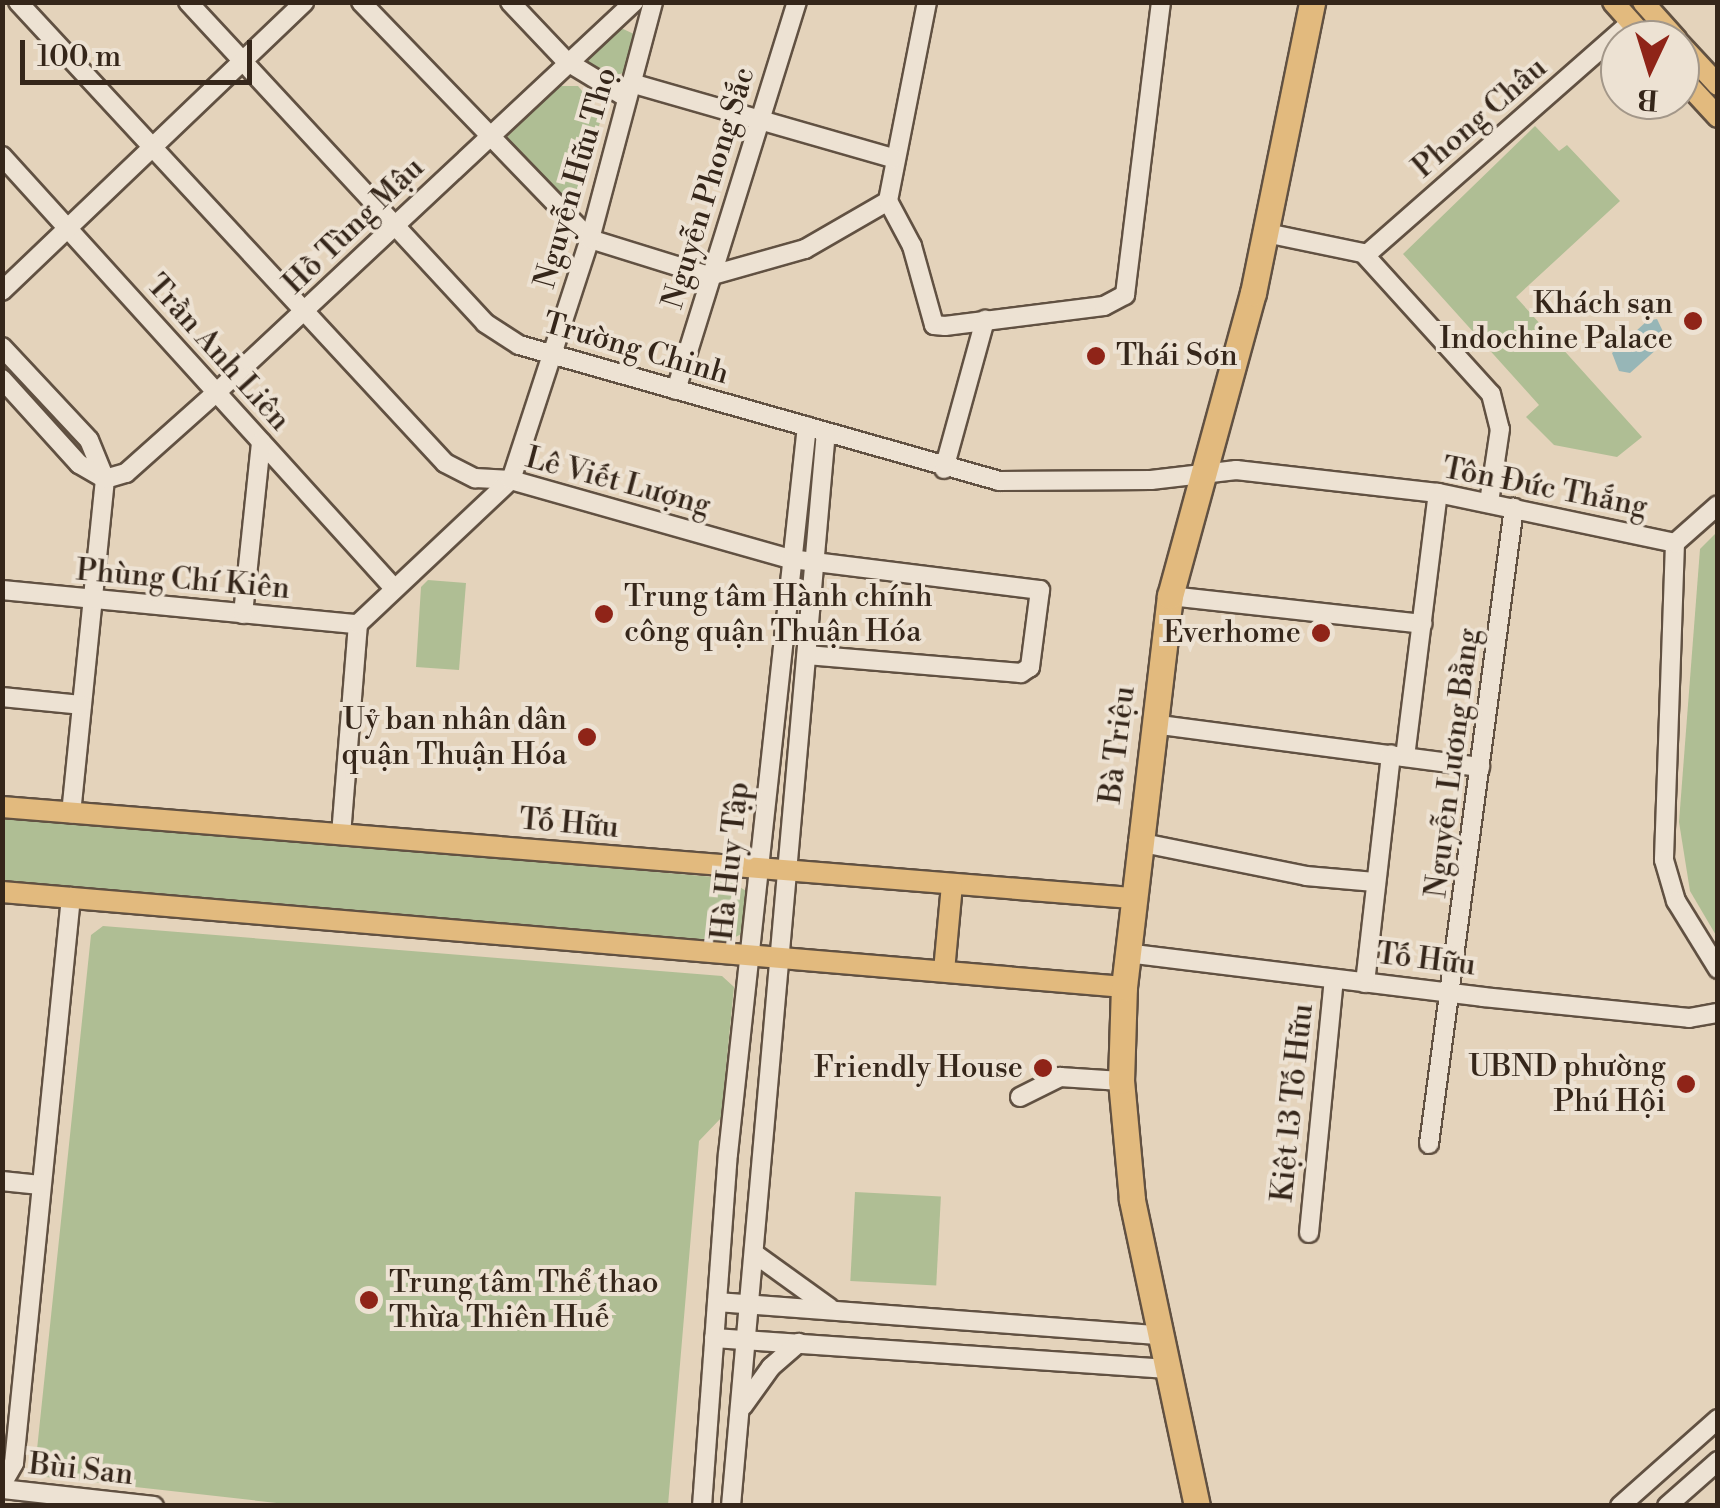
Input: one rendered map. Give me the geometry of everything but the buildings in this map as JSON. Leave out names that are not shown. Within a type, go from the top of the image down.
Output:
[{"type":"highway","name":"Bà Triệu","points":[[1197,1506],[1132,1199],[1121,1081],[1126,953],[1170,596],[1205,476],[1266,233],[1312,2]]},
{"type":"main road","points":[[1700,66],[1718,85]]},
{"type":"main road","points":[[1700,98],[1718,117]]},
{"type":"main road","name":"Tố Hữu","points":[[2,806],[786,873],[1131,898]]},
{"type":"main road","points":[[944,971],[952,885]]},
{"type":"main road","points":[[2,892],[1124,987]]},
{"type":"street","name":"Lê Viết Lượng","points":[[18,2],[301,314],[445,462],[475,478],[511,480],[792,559],[1040,590],[1030,667],[1021,673],[807,655]]},
{"type":"street","name":"Trường Chinh","points":[[188,2],[398,224],[484,323],[552,356],[817,429],[944,470],[999,481],[1205,476]]},
{"type":"street","points":[[2,291],[304,2]]},
{"type":"street","points":[[360,2],[590,240],[709,276],[806,249],[888,201]]},
{"type":"street","points":[[510,2],[566,61],[629,90],[893,158]]},
{"type":"street","name":"Hồ Tùng Mậu","points":[[106,479],[126,473],[217,392],[566,61],[634,2]]},
{"type":"street","name":"Nguyễn Hữu Thọ","points":[[358,624],[511,480],[590,240],[653,2]]},
{"type":"street","name":"Nguyễn Phong Sắc","points":[[676,390],[756,121],[797,2]]},
{"type":"street","points":[[927,2],[893,158],[888,201],[912,246],[934,325],[1104,306],[1125,295],[1161,2]]},
{"type":"street","name":"Phong Châu","points":[[1366,256],[1600,49]]},
{"type":"street","name":"Trần Anh Liên","points":[[2,156],[393,587]]},
{"type":"street","points":[[1266,233],[1366,256],[1491,394],[1500,429],[1489,503]]},
{"type":"street","points":[[944,470],[985,320]]},
{"type":"street","points":[[2,346],[89,440],[106,479],[70,812]]},
{"type":"street","points":[[2,379],[79,464],[106,479]]},
{"type":"street","name":"Hà Huy Tập","points":[[702,1498],[749,953],[792,559],[817,429]]},
{"type":"street","name":"Hà Huy Tập","points":[[732,1501],[816,564],[817,429]]},
{"type":"street","points":[[243,614],[261,442]]},
{"type":"street","name":"Tôn Đức Thắng","points":[[1205,476],[1236,470],[1438,494],[1675,543],[1664,860],[1676,901],[1718,970]]},
{"type":"street","points":[[1365,983],[1376,882],[1422,624],[1438,494]]},
{"type":"street","points":[[1675,543],[1718,504]]},
{"type":"street","name":"Nguyễn Lương Bằng","points":[[1429,1144],[1514,508]]},
{"type":"street","name":"Phùng Chí Kiên","points":[[2,590],[358,624]]},
{"type":"street","points":[[1170,596],[1422,624]]},
{"type":"street","points":[[341,834],[358,624]]},
{"type":"street","points":[[2,698],[82,705]]},
{"type":"street","points":[[1153,724],[1480,766]]},
{"type":"street","points":[[1138,842],[1306,876],[1376,882]]},
{"type":"street","points":[[2,1487],[14,1462],[71,897]]},
{"type":"street","name":"Tố Hữu","points":[[1126,953],[1688,1018],[1718,1013]]},
{"type":"street","name":"Kiệt 13 Tố Hữu","points":[[1309,1233],[1334,979]]},
{"type":"street","points":[[1020,1097],[1060,1077],[1121,1081]]},
{"type":"street","points":[[2,1181],[41,1185]]},
{"type":"street","points":[[755,1254],[839,1313]]},
{"type":"street","points":[[716,1302],[1161,1335]]},
{"type":"street","points":[[714,1338],[1168,1369]]},
{"type":"street","name":"Hà Huy Tập","points":[[740,1411],[771,1366],[799,1343]]},
{"type":"street","points":[[1620,1506],[1718,1419]]},
{"type":"street","points":[[1667,1506],[1718,1461]]},
{"type":"street","name":"Bùi San","points":[[2,1487],[154,1506]]},
{"type":"street","points":[[702,1498],[732,1501]]},
{"type":"green space","points":[[621,28],[636,35],[629,71],[608,78],[586,63],[586,56]]},
{"type":"green space","points":[[559,86],[578,86],[602,115],[578,202],[559,202],[510,151],[506,138]]},
{"type":"green space","points":[[1535,126],[1559,151],[1567,145],[1620,201],[1516,297],[1642,437],[1617,457],[1554,445],[1526,417],[1539,405],[1403,254]]},
{"type":"green space","points":[[1717,532],[1717,937],[1690,891],[1679,822],[1700,549]]},
{"type":"green space","points":[[428,580],[466,583],[459,670],[416,667],[421,587]]},
{"type":"green space","points":[[2,816],[726,878],[749,893],[745,932],[726,942],[3,881]]},
{"type":"green space","name":"Trung tâm Thể thao Thừa Thiên Huế","points":[[103,926],[722,976],[734,987],[721,1118],[699,1141],[668,1505],[304,1506],[46,1477],[36,1459],[91,935]]},
{"type":"green space","points":[[855,1192],[941,1197],[936,1285],[850,1281]]},
{"type":"water","points":[[1657,319],[1667,340],[1630,373],[1619,371],[1612,353],[1647,321]]},
{"type":"place","name":"Khách sạn Indochine Palace","points":[[1693,321]]},
{"type":"place","name":"Thái Sơn","points":[[1096,356]]},
{"type":"place","name":"Trung tâm Hành chính công quận Thuận Hóa","points":[[604,614]]},
{"type":"place","name":"Everhome","points":[[1321,633]]},
{"type":"place","name":"Uỷ ban nhân dân quận Thuận Hóa","points":[[587,737]]},
{"type":"place","name":"Friendly House","points":[[1043,1068]]},
{"type":"place","name":"UBND phường Phú Hội","points":[[1686,1084]]},
{"type":"place","name":"Trung tâm Thể thao Thừa Thiên Huế","points":[[369,1300]]}]
